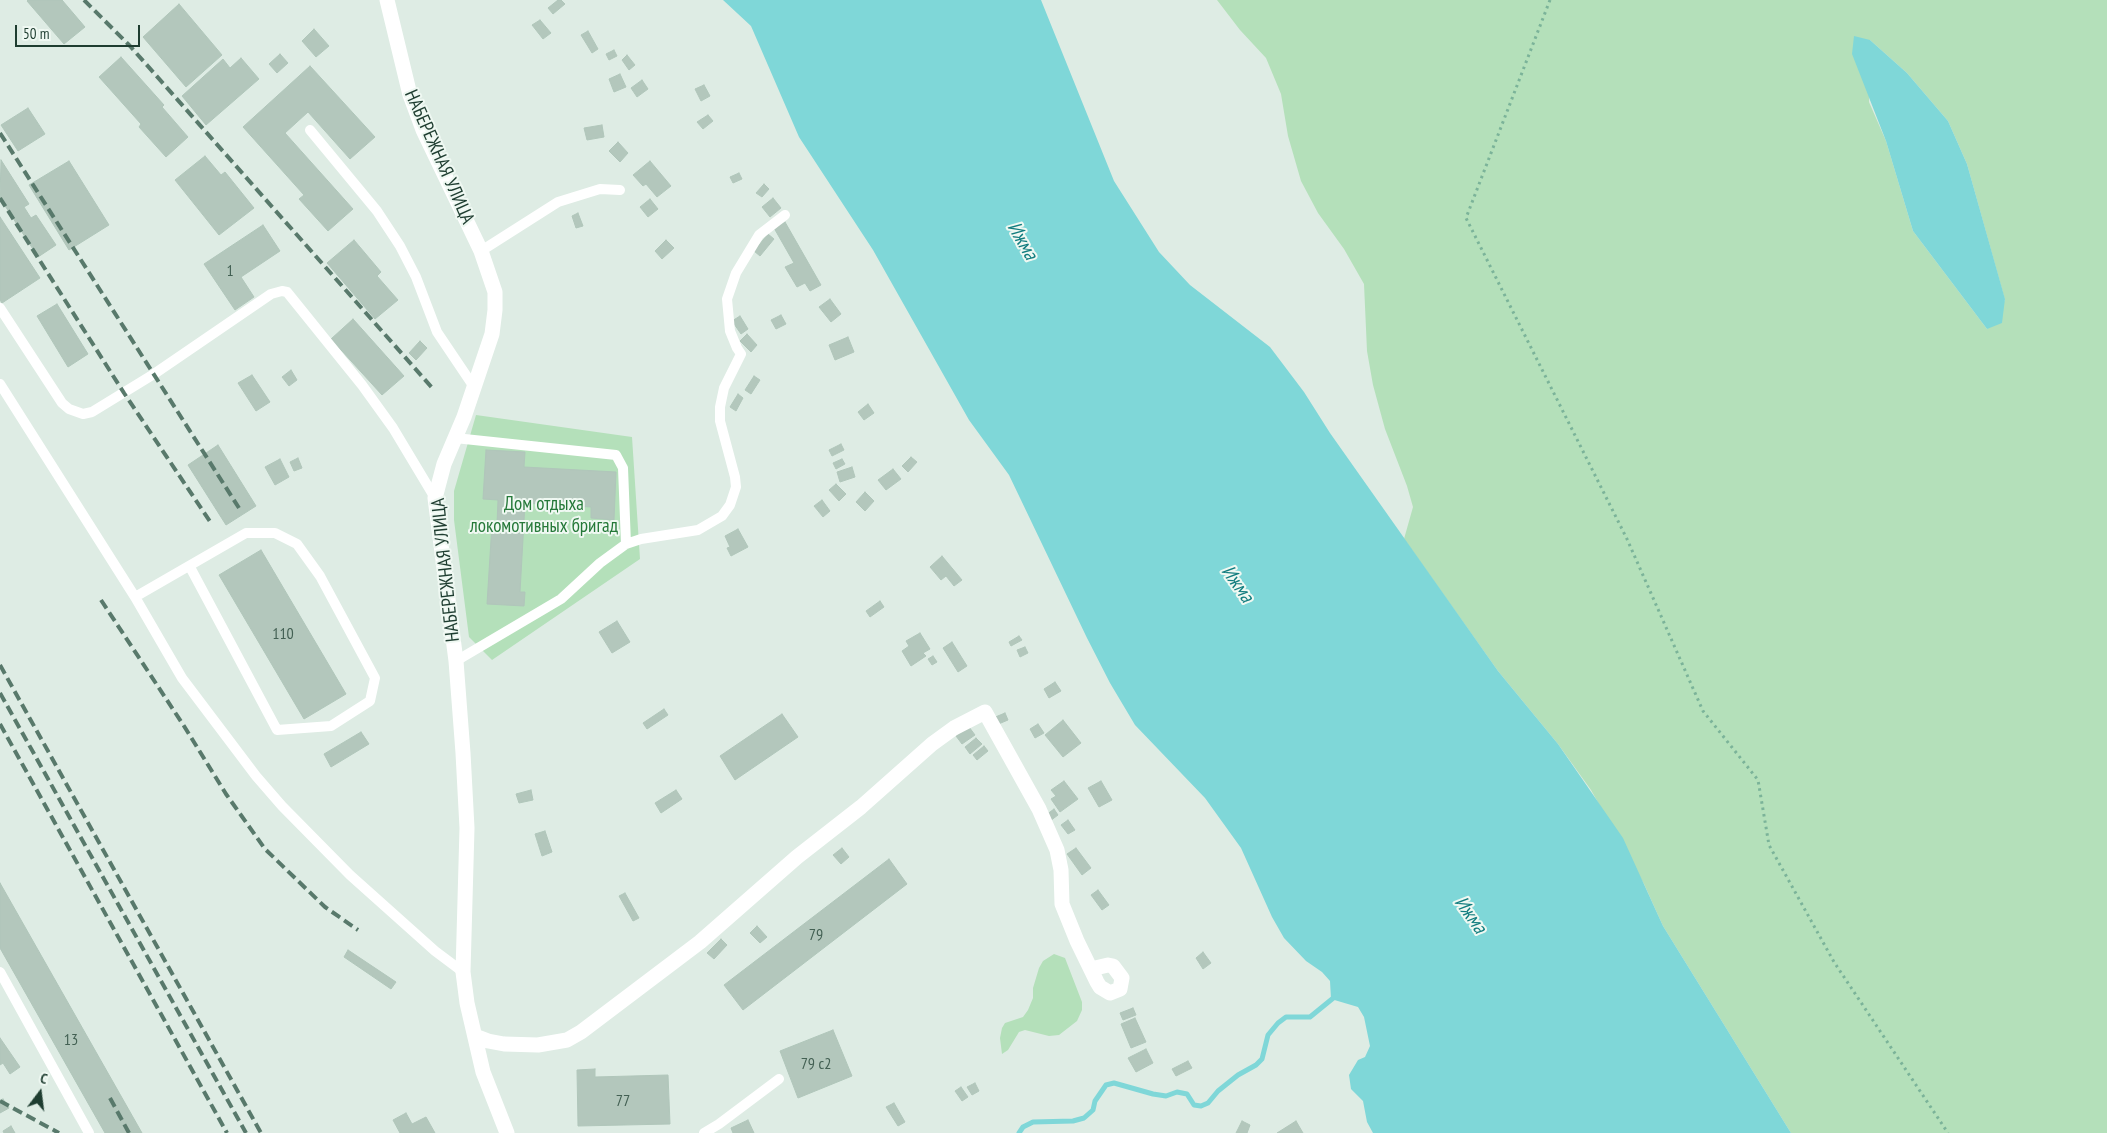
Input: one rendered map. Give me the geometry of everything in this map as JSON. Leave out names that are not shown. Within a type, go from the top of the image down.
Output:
[{"type":"street","name":"НАБЕРЕЖНАЯ УЛИЦА","points":[[386,0],[413,104],[427,138],[481,251],[496,292],[492,334],[444,464],[435,498],[456,661],[467,828],[463,972],[483,1072],[507,1133]]},
{"type":"street","points":[[475,1036],[504,1044],[538,1046],[567,1040],[581,1032],[700,942],[797,857],[861,807],[932,744],[962,724],[985,712],[1016,766],[1049,831],[1060,860],[1061,894],[1065,914],[1091,969]]},
{"type":"lane","points":[[310,130],[377,211],[400,246],[416,277],[437,332],[474,387]]},
{"type":"lane","points":[[481,251],[558,202],[600,189],[620,190]]},
{"type":"lane","points":[[456,661],[534,617],[561,599],[600,563],[626,544],[641,539],[698,530],[722,516],[730,505],[736,487],[735,476],[720,421],[720,407],[724,388],[741,354],[736,348],[730,331],[727,299],[736,274],[759,235],[785,214]]},
{"type":"lane","points":[[0,308],[62,403],[69,409],[83,414],[92,412],[154,374],[271,294],[282,291],[287,292],[362,385],[393,428],[435,498]]},
{"type":"lane","points":[[0,384],[134,597],[182,678],[238,753],[282,806],[363,887],[435,951],[463,972]]},
{"type":"lane","points":[[455,438],[616,455],[624,468],[626,544]]},
{"type":"lane","points":[[134,597],[190,567],[246,533],[275,533],[297,544],[320,576],[375,678],[370,700],[331,726],[278,730],[190,567]]},
{"type":"lane","points":[[0,972],[89,1133]]},
{"type":"lane","points":[[704,1133],[779,1079]]},
{"type":"path","points":[[1550,0],[1466,218],[1627,539],[1703,711],[1758,780],[1769,844],[1834,962],[1948,1133]]},
{"type":"green space","points":[[1217,0],[2107,0],[2107,1133],[1791,1133],[1663,926],[1644,884],[1591,790],[1558,744],[1498,671],[1404,539],[1413,507],[1385,429],[1373,385],[1367,351],[1364,284],[1344,249],[1318,213],[1301,181],[1288,136],[1281,94],[1266,58],[1240,30]],"holes":[[[1870,40],[1907,73],[1948,121],[1967,164],[2005,300],[1987,329],[1913,231],[1886,141],[1869,102]]]},
{"type":"green space","name":"Дом отдыха локомотивных бригад","points":[[476,415],[632,437],[640,559],[492,660],[469,637],[454,520],[454,491]]},
{"type":"green space","points":[[1054,954],[1065,958],[1082,1002],[1082,1010],[1077,1021],[1059,1035],[1049,1036],[1025,1030],[1019,1032],[1008,1050],[1002,1054],[1000,1038],[1002,1028],[1005,1023],[1023,1017],[1028,1010],[1033,998],[1033,988],[1039,968],[1043,961]]},
{"type":"water","name":"Ижма","points":[[723,0],[1041,0],[1114,181],[1159,252],[1190,285],[1270,347],[1304,392],[1330,433],[1498,671],[1558,744],[1623,838],[1663,926],[1791,1133],[1373,1133],[1367,1122],[1363,1101],[1351,1089],[1349,1075],[1358,1060],[1365,1057],[1370,1046],[1364,1017],[1358,1007],[1331,999],[1330,981],[1322,972],[1306,961],[1284,938],[1272,917],[1241,848],[1205,798],[1135,725],[1110,683],[1087,638],[1009,475],[969,420],[873,250],[799,137],[751,26]]},
{"type":"water","points":[[1854,36],[1870,40],[1907,73],[1948,121],[1967,164],[2005,299],[2002,323],[1987,329],[1913,231],[1886,141],[1852,54]]},
{"type":"building","points":[[28,0],[62,0],[85,27],[64,44]]},
{"type":"building","points":[[558,0],[565,4],[553,14],[548,8]]},
{"type":"building","points":[[179,4],[222,55],[186,87],[143,37]]},
{"type":"building","points":[[540,20],[551,33],[543,39],[532,25]]},
{"type":"building","points":[[314,29],[329,46],[316,57],[302,41]]},
{"type":"building","points":[[588,31],[598,49],[592,53],[581,35]]},
{"type":"building","points":[[614,50],[617,56],[609,60],[606,54]]},
{"type":"building","points":[[280,54],[288,63],[277,73],[269,64]]},
{"type":"building","points":[[627,55],[635,65],[629,70],[622,60]]},
{"type":"building","points":[[121,57],[164,105],[162,107],[188,137],[166,157],[139,127],[141,124],[99,77]]},
{"type":"building","points":[[241,58],[259,79],[206,125],[182,96],[223,59],[230,68]]},
{"type":"building","points":[[310,66],[375,137],[350,159],[308,112],[285,133],[353,209],[328,231],[299,199],[304,195],[243,127]]},
{"type":"building","points":[[620,74],[626,87],[614,92],[609,79]]},
{"type":"building","points":[[642,80],[648,89],[637,97],[631,88]]},
{"type":"building","points":[[704,85],[710,96],[701,101],[695,89]]},
{"type":"building","points":[[28,108],[45,134],[18,151],[1,125]]},
{"type":"building","points":[[708,115],[713,121],[703,129],[697,122]]},
{"type":"building","points":[[602,125],[604,137],[587,140],[584,128]]},
{"type":"building","points":[[618,142],[628,153],[620,162],[609,151]]},
{"type":"building","points":[[205,156],[221,175],[225,172],[254,208],[219,235],[175,180]]},
{"type":"building","points":[[1,160],[29,204],[24,207],[31,218],[36,215],[56,245],[38,257],[0,198]]},
{"type":"building","points":[[69,161],[109,225],[69,250],[29,185]]},
{"type":"building","points":[[650,161],[671,186],[657,197],[646,184],[643,186],[633,175]]},
{"type":"building","points":[[739,173],[742,179],[733,183],[730,177]]},
{"type":"building","points":[[764,184],[769,189],[762,197],[756,193]]},
{"type":"building","points":[[773,198],[781,208],[770,217],[762,207]]},
{"type":"building","points":[[650,199],[658,209],[648,217],[640,207]]},
{"type":"building","points":[[578,213],[583,226],[576,228],[572,216]]},
{"type":"building","points":[[0,217],[40,278],[2,303],[0,300]]},
{"type":"building","points":[[785,222],[821,285],[810,291],[805,283],[797,287],[785,267],[794,263],[774,228]]},
{"type":"building","points":[[263,225],[280,251],[241,277],[254,297],[235,310],[204,264]]},
{"type":"building","points":[[768,234],[774,239],[760,256],[754,251]]},
{"type":"building","points":[[354,240],[381,272],[377,276],[398,300],[375,319],[327,263]]},
{"type":"building","points":[[666,240],[674,248],[662,259],[655,251]]},
{"type":"building","points":[[830,299],[841,314],[831,322],[819,307]]},
{"type":"building","points":[[57,304],[88,354],[68,367],[37,316]]},
{"type":"building","points":[[781,315],[786,324],[776,329],[771,320]]},
{"type":"building","points":[[740,316],[748,329],[741,334],[732,321]]},
{"type":"building","points":[[353,319],[404,376],[382,395],[331,339]]},
{"type":"building","points":[[747,334],[757,345],[751,352],[740,341]]},
{"type":"building","points":[[848,337],[854,352],[835,360],[829,345]]},
{"type":"building","points":[[420,341],[427,348],[416,360],[409,353]]},
{"type":"building","points":[[291,370],[297,380],[289,386],[282,377]]},
{"type":"building","points":[[252,375],[270,402],[256,411],[238,383]]},
{"type":"building","points":[[754,376],[760,380],[751,394],[745,390]]},
{"type":"building","points":[[738,394],[743,398],[736,411],[730,407]]},
{"type":"building","points":[[868,404],[874,413],[864,420],[858,412]]},
{"type":"building","points":[[841,444],[844,450],[832,456],[829,450]]},
{"type":"building","points":[[218,445],[256,506],[226,525],[188,465]]},
{"type":"building","points":[[486,450],[525,452],[524,467],[616,472],[614,520],[591,518],[591,507],[525,503],[520,592],[525,592],[524,606],[487,604],[492,524],[497,524],[498,500],[483,499]]},
{"type":"building","points":[[911,457],[917,462],[908,472],[902,466]]},
{"type":"building","points":[[298,458],[302,468],[294,471],[290,462]]},
{"type":"building","points":[[280,459],[289,477],[275,485],[265,467]]},
{"type":"building","points":[[842,459],[845,464],[836,469],[833,463]]},
{"type":"building","points":[[852,467],[855,477],[840,482],[837,472]]},
{"type":"building","points":[[893,469],[901,479],[886,490],[878,480]]},
{"type":"building","points":[[836,484],[846,494],[839,501],[829,490]]},
{"type":"building","points":[[865,492],[874,501],[865,511],[856,502]]},
{"type":"building","points":[[822,500],[830,511],[823,517],[814,506]]},
{"type":"building","points":[[738,529],[748,547],[731,556],[727,548],[730,547],[725,536]]},
{"type":"building","points":[[261,550],[346,694],[304,719],[219,575]]},
{"type":"building","points":[[942,556],[962,580],[954,586],[946,576],[941,580],[930,567]]},
{"type":"building","points":[[880,601],[884,607],[870,617],[866,611]]},
{"type":"building","points":[[617,621],[630,642],[612,653],[599,632]]},
{"type":"building","points":[[920,633],[930,649],[923,653],[926,656],[911,666],[902,651],[909,646],[906,641]]},
{"type":"building","points":[[1019,636],[1022,640],[1011,646],[1009,642]]},
{"type":"building","points":[[952,642],[967,666],[958,672],[943,648]]},
{"type":"building","points":[[1025,647],[1028,653],[1020,657],[1017,650]]},
{"type":"building","points":[[933,656],[937,662],[932,665],[928,659]]},
{"type":"building","points":[[1055,682],[1061,691],[1049,698],[1044,689]]},
{"type":"building","points":[[664,709],[668,715],[647,729],[643,723]]},
{"type":"building","points":[[1005,713],[1008,720],[996,725],[993,718]]},
{"type":"building","points":[[782,714],[798,737],[735,780],[720,756]]},
{"type":"building","points":[[1063,720],[1081,743],[1063,757],[1045,735]]},
{"type":"building","points":[[1038,724],[1044,733],[1035,738],[1030,729]]},
{"type":"building","points":[[969,727],[975,735],[962,744],[956,736]]},
{"type":"building","points":[[361,732],[369,744],[331,767],[324,754]]},
{"type":"building","points":[[976,738],[982,744],[970,754],[965,747]]},
{"type":"building","points":[[984,746],[988,751],[977,760],[973,755]]},
{"type":"building","points":[[1064,781],[1078,799],[1060,812],[1051,799],[1056,796],[1051,790]]},
{"type":"building","points":[[1101,781],[1112,800],[1099,807],[1088,788]]},
{"type":"building","points":[[531,790],[533,800],[519,803],[516,794]]},
{"type":"building","points":[[676,790],[682,799],[661,813],[655,803]]},
{"type":"building","points":[[1054,809],[1058,815],[1050,821],[1046,815]]},
{"type":"building","points":[[1068,820],[1075,830],[1068,834],[1061,825]]},
{"type":"building","points":[[545,831],[552,852],[542,856],[535,834]]},
{"type":"building","points":[[842,848],[849,857],[841,864],[833,855]]},
{"type":"building","points":[[1076,848],[1091,868],[1082,875],[1067,854]]},
{"type":"building","points":[[889,859],[907,884],[743,1010],[724,985]]},
{"type":"building","points":[[0,883],[142,1133],[105,1133],[0,948]]},
{"type":"building","points":[[1098,890],[1109,905],[1102,910],[1091,895]]},
{"type":"building","points":[[625,893],[639,918],[633,921],[619,896]]},
{"type":"building","points":[[757,926],[767,937],[760,943],[750,933]]},
{"type":"building","points":[[721,939],[727,945],[714,959],[707,953]]},
{"type":"building","points":[[348,950],[396,982],[391,989],[344,957]]},
{"type":"building","points":[[1203,952],[1211,963],[1203,969],[1196,958]]},
{"type":"building","points":[[1133,1008],[1136,1015],[1123,1020],[1120,1013]]},
{"type":"building","points":[[1135,1018],[1146,1042],[1131,1048],[1121,1024]]},
{"type":"building","points":[[833,1030],[852,1076],[798,1098],[780,1051]]},
{"type":"building","points":[[0,1038],[20,1067],[10,1074],[3,1063],[0,1065]]},
{"type":"building","points":[[1146,1049],[1153,1063],[1136,1072],[1128,1058]]},
{"type":"building","points":[[1188,1061],[1192,1068],[1176,1076],[1172,1069]]},
{"type":"building","points":[[595,1069],[595,1077],[668,1075],[670,1124],[578,1126],[577,1070]]},
{"type":"building","points":[[975,1083],[979,1091],[972,1095],[967,1087]]},
{"type":"building","points":[[961,1087],[968,1097],[962,1101],[955,1091]]},
{"type":"building","points":[[3,1099],[9,1108],[0,1113],[0,1101]]},
{"type":"building","points":[[894,1103],[905,1122],[898,1126],[886,1107]]},
{"type":"building","points":[[406,1113],[412,1124],[426,1117],[435,1133],[400,1133],[393,1120]]},
{"type":"building","points":[[748,1120],[754,1133],[733,1133],[731,1128]]},
{"type":"building","points":[[1242,1121],[1250,1125],[1247,1133],[1236,1133]]},
{"type":"building","points":[[1296,1121],[1303,1133],[1277,1133]]},
{"type":"building","points":[[11,1126],[15,1133],[4,1133],[3,1131]]},
{"type":"waterway","points":[[1019,1133],[1023,1127],[1033,1122],[1073,1121],[1084,1118],[1093,1110],[1095,1101],[1106,1085],[1114,1083],[1166,1096],[1177,1092],[1187,1094],[1194,1105],[1201,1106],[1208,1103],[1218,1091],[1262,1059],[1268,1035],[1278,1023],[1286,1017],[1310,1017],[1337,995]]},
{"type":"railway","points":[[84,0],[130,46],[434,390]]},
{"type":"railway","points":[[0,133],[239,508]]},
{"type":"railway","points":[[0,198],[124,393],[211,523]]},
{"type":"railway","points":[[101,600],[184,726],[226,794],[265,849],[325,907],[358,930]]},
{"type":"railway","points":[[0,665],[261,1133]]},
{"type":"railway","points":[[0,693],[246,1133]]},
{"type":"railway","points":[[0,724],[227,1133]]},
{"type":"railway","points":[[110,1098],[129,1133]]},
{"type":"railway","points":[[0,1101],[59,1133]]}]
